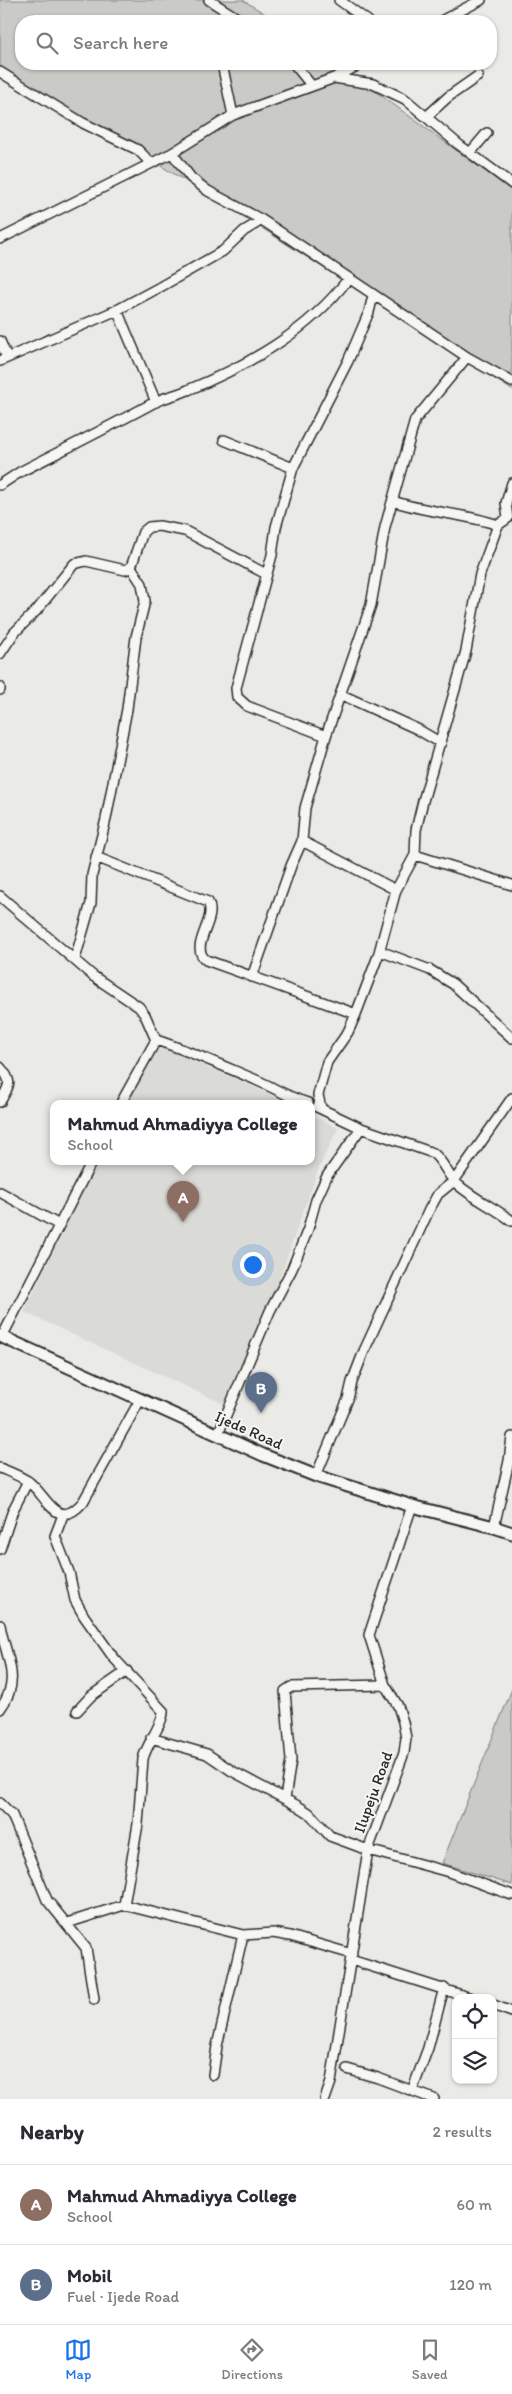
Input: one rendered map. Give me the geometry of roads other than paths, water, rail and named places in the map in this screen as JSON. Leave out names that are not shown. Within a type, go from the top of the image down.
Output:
[{"type":"main road","name":"Ijede Road","points":[[1,1336],[263,1455],[316,1476],[412,1506],[494,1527],[512,1534]]},
{"type":"street","points":[[209,0],[232,15]]},
{"type":"street","points":[[339,0],[360,15]]},
{"type":"street","points":[[452,15],[481,0]]},
{"type":"street","points":[[219,7],[222,15]]},
{"type":"street","points":[[223,70],[233,115]]},
{"type":"street","points":[[299,70],[312,86]]},
{"type":"street","points":[[0,239],[172,154],[233,115],[334,78],[349,70]]},
{"type":"street","points":[[0,72],[83,123],[138,150],[151,163]]},
{"type":"street","points":[[426,118],[448,97],[478,76]]},
{"type":"street","points":[[334,78],[382,87],[405,99],[470,153],[512,184]]},
{"type":"street","points":[[470,153],[487,132]]},
{"type":"street","points":[[172,154],[191,178],[208,191],[262,220],[373,296],[408,316],[467,357],[512,382]]},
{"type":"street","points":[[0,341],[4,359],[117,310],[223,251],[244,231],[262,220]]},
{"type":"street","points":[[0,486],[20,472],[156,402],[186,391],[255,358],[308,322],[331,302],[348,279]]},
{"type":"street","points":[[326,736],[247,706],[238,696],[236,688],[292,468],[348,361],[367,319],[373,296]]},
{"type":"street","points":[[117,310],[156,402]]},
{"type":"street","points":[[252,977],[291,866],[302,841],[305,808],[326,736],[342,695],[371,605],[385,527],[415,420],[427,403],[467,357]]},
{"type":"street","points":[[224,440],[292,468]]},
{"type":"street","points":[[321,1108],[318,1095],[327,1062],[344,1038],[356,1014],[380,951],[396,890],[415,855],[416,830],[466,651],[480,574],[498,525],[510,519],[506,503],[512,483]]},
{"type":"street","points":[[392,501],[412,508],[476,518],[498,525]]},
{"type":"street","points":[[75,960],[91,903],[92,875],[106,819],[127,708],[136,637],[145,601],[145,592],[132,567],[143,532],[150,527],[159,526],[185,531],[266,574]]},
{"type":"street","points":[[0,654],[14,633],[37,610],[74,564],[86,561],[125,570],[132,567]]},
{"type":"street","points":[[342,695],[417,728],[441,742]]},
{"type":"street","points":[[302,841],[396,890]]},
{"type":"street","points":[[415,855],[512,885]]},
{"type":"street","points":[[96,857],[208,902],[211,912],[200,946],[202,958],[356,1014]]},
{"type":"street","points":[[0,896],[93,976],[138,1007],[145,1015],[156,1040],[258,1081],[295,1100]]},
{"type":"street","points":[[380,951],[430,970],[453,984],[512,1038]]},
{"type":"street","points":[[123,1100],[156,1040]]},
{"type":"street","points":[[0,1067],[9,1078],[10,1084],[0,1102]]},
{"type":"street","points":[[313,1100],[318,1095]]},
{"type":"street","points":[[316,1476],[348,1399],[352,1382],[364,1351],[429,1210],[438,1194],[454,1180],[512,1098]]},
{"type":"street","points":[[315,1106],[361,1128],[433,1153],[441,1160],[454,1180],[470,1195],[496,1208],[512,1221]]},
{"type":"street","points":[[218,1434],[270,1311],[289,1275],[308,1229],[316,1200],[327,1176],[361,1128]]},
{"type":"street","points":[[1,1336],[90,1165]]},
{"type":"street","points":[[0,1192],[59,1225]]},
{"type":"street","points":[[62,1515],[76,1510],[83,1502],[140,1400]]},
{"type":"street","points":[[494,1527],[509,1461],[512,1437]]},
{"type":"street","points":[[0,1468],[28,1481],[62,1515]]},
{"type":"street","points":[[0,1549],[13,1510],[28,1481]]},
{"type":"street","name":"Ilupeju Road","points":[[325,2099],[331,2082],[368,1850],[398,1773],[404,1752],[406,1738],[398,1706],[385,1685],[368,1635],[412,1506]]},
{"type":"street","points":[[62,1515],[55,1536],[69,1572],[75,1600],[113,1657],[163,1711],[162,1721],[151,1738],[143,1759],[138,1824],[124,1905]]},
{"type":"street","points":[[0,1625],[1,1636],[12,1671],[13,1681],[0,1709]]},
{"type":"street","points":[[77,1712],[91,1696],[127,1671]]},
{"type":"street","points":[[285,1798],[291,1760],[285,1691],[290,1687],[385,1685]]},
{"type":"street","points":[[151,1738],[207,1754],[232,1771],[285,1798],[309,1813],[330,1836],[368,1850],[449,1872],[512,1895]]},
{"type":"street","points":[[0,1803],[12,1815],[47,1900],[86,1948],[94,1999]]},
{"type":"street","points":[[67,1923],[124,1905],[243,1935],[273,1933],[290,1936],[460,1994]]},
{"type":"street","points":[[213,2075],[217,2046],[243,1935]]},
{"type":"street","points":[[412,2092],[428,2048],[444,1988]]},
{"type":"street","points":[[497,2006],[512,2012]]},
{"type":"street","points":[[347,2069],[378,2078],[434,2099]]},
{"type":"place","name":"Mahmud Ahmadiyya College","points":[[183,1222]]},
{"type":"place","name":"Mobil","points":[[261,1413]]}]
